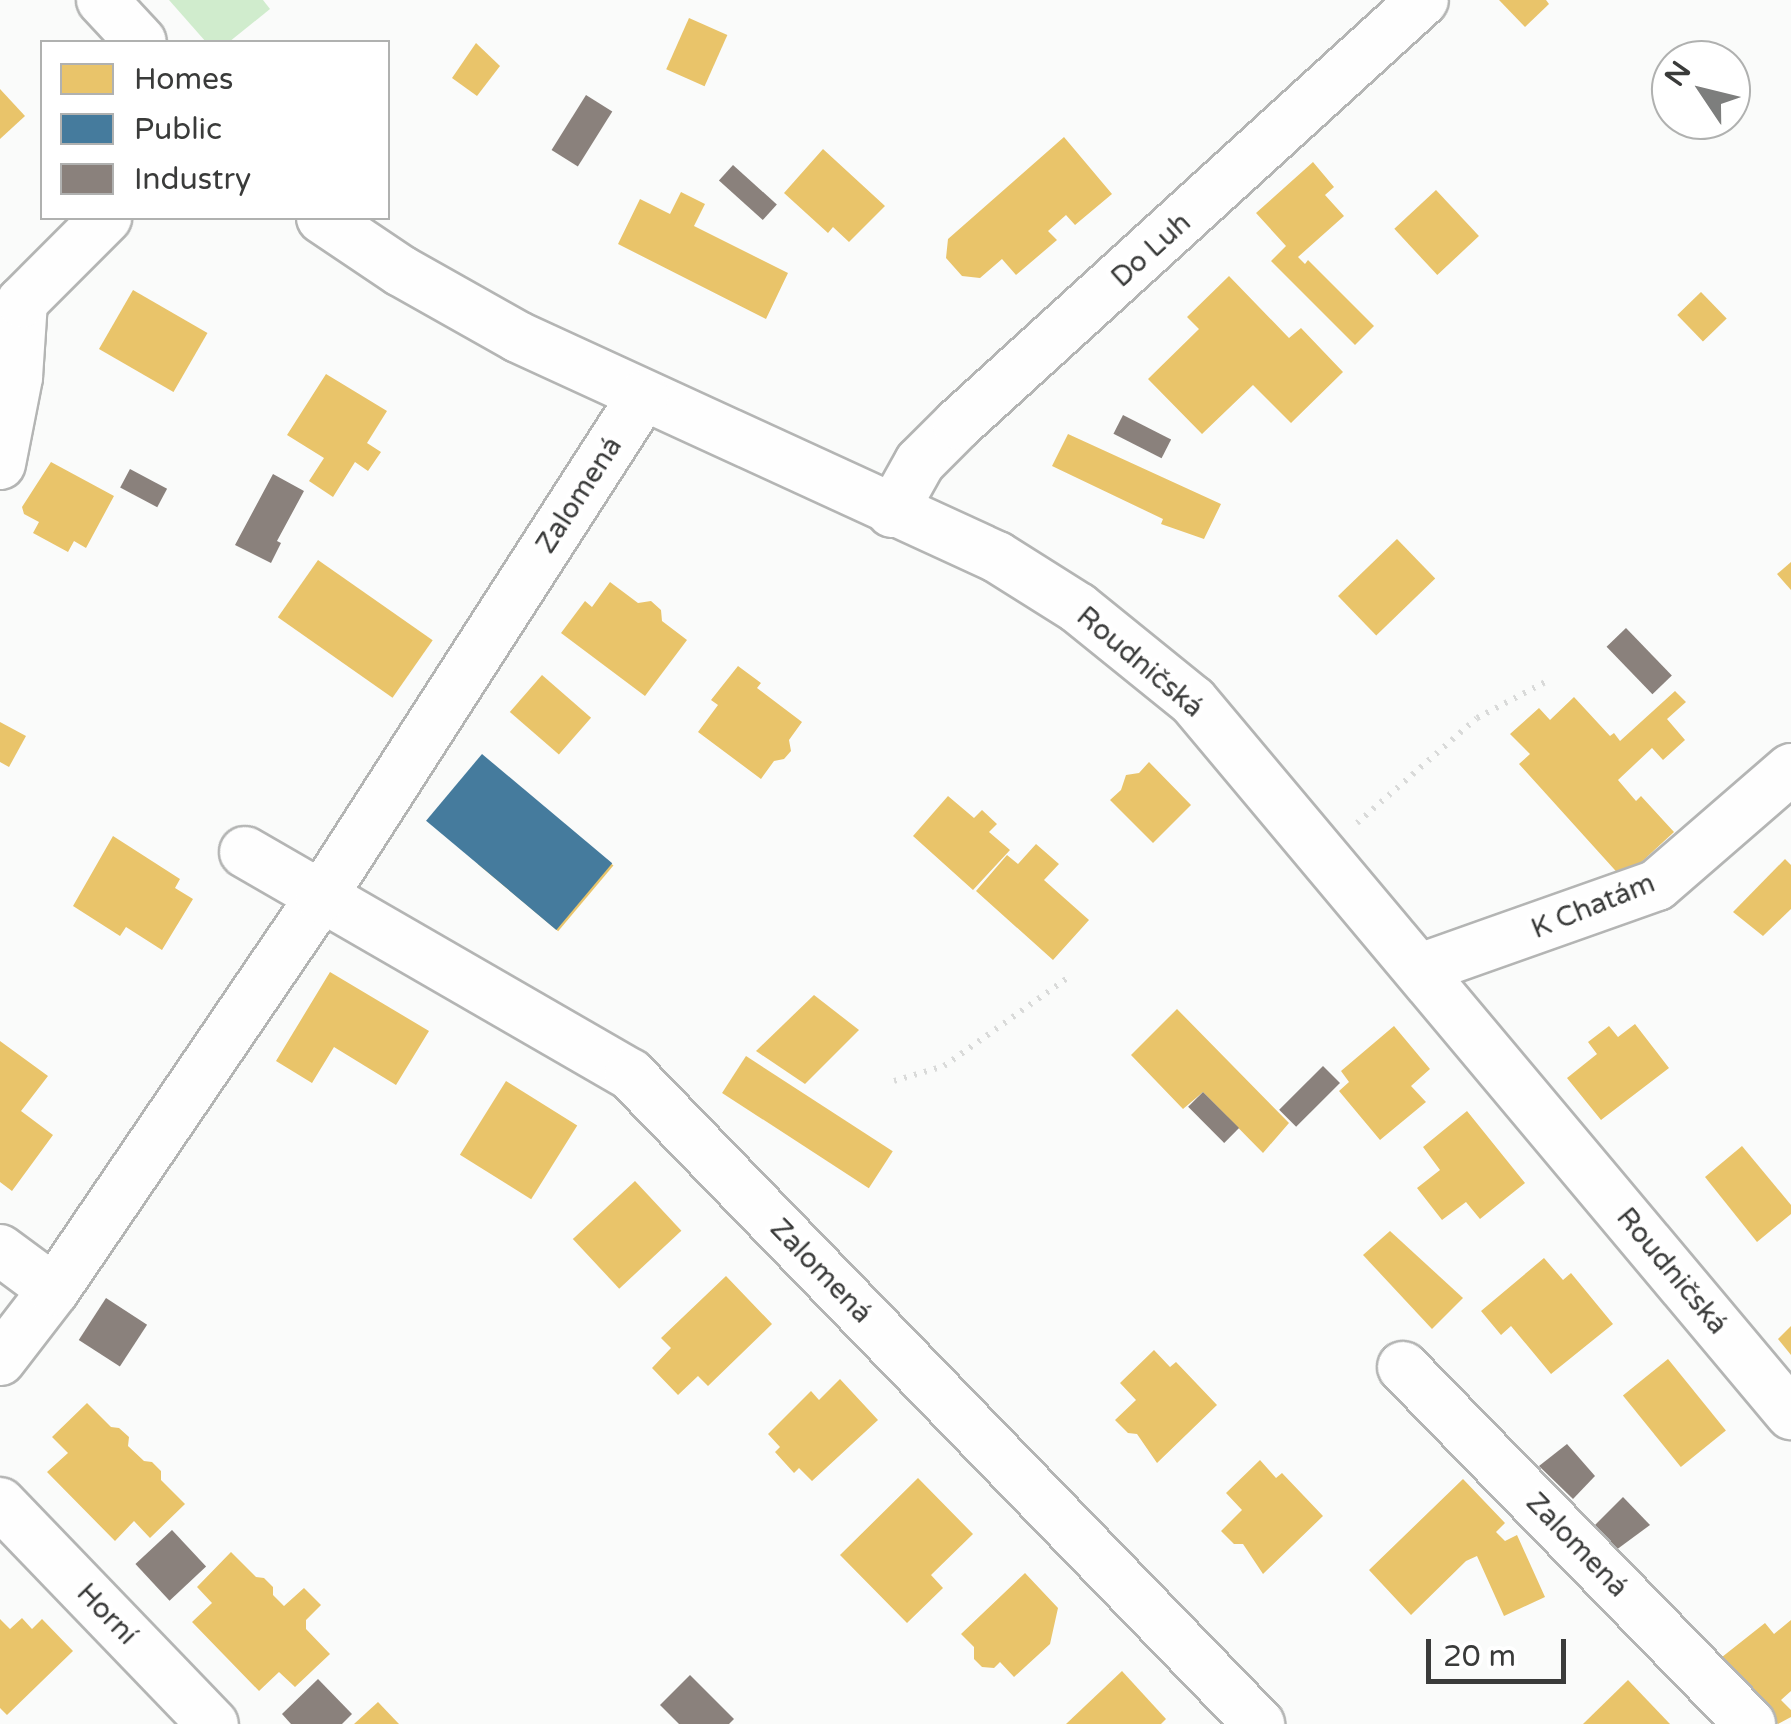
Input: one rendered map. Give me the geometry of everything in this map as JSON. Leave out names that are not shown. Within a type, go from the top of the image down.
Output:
[{"type":"street","points":[[102,0],[140,40]]},
{"type":"street","name":"Do Luh","points":[[892,512],[920,462],[958,424],[1423,0]]},
{"type":"street","points":[[0,464],[17,377],[11,305],[104,220]]},
{"type":"street","name":"Roudničská","points":[[325,220],[401,271],[491,322],[892,512],[997,557],[1078,608],[1193,701],[1791,1414]]},
{"type":"street","name":"Zalomená","points":[[54,1290],[320,897],[643,396]]},
{"type":"street","name":"K Chatám","points":[[1420,970],[1657,885],[1791,768]]},
{"type":"street","points":[[245,852],[320,897]]},
{"type":"street","name":"Zalomená","points":[[320,897],[630,1074],[1259,1724]]},
{"type":"street","points":[[0,1250],[54,1290],[0,1360]]},
{"type":"street","name":"Zalomená","points":[[1403,1367],[1750,1724]]},
{"type":"street","name":"Horní","points":[[0,1503],[213,1724]]},
{"type":"path","points":[[1323,854],[1477,718],[1549,680]]},
{"type":"path","points":[[894,1081],[944,1066],[1066,979]]},
{"type":"green space","points":[[169,0],[263,0],[270,9],[231,40],[204,40]]},
{"type":"building: Homes","points":[[1499,0],[1546,0],[1549,4],[1525,27]]},
{"type":"building: Homes","points":[[689,18],[727,35],[705,86],[666,69]]},
{"type":"building: Homes","points":[[476,43],[500,66],[477,96],[452,78]]},
{"type":"building: Homes","points":[[0,89],[25,116],[0,139]]},
{"type":"building: Homes","points":[[1064,137],[1112,194],[1075,225],[1066,215],[1048,231],[1057,240],[1016,275],[1002,259],[980,278],[962,276],[946,258],[948,239]]},
{"type":"building: Homes","points":[[823,149],[885,206],[849,242],[833,227],[828,233],[784,193]]},
{"type":"building: Homes","points":[[1313,162],[1334,187],[1325,195],[1344,216],[1298,257],[1305,264],[1308,260],[1374,326],[1355,345],[1271,261],[1286,246],[1256,213]]},
{"type":"building: Homes","points":[[1436,190],[1479,236],[1437,275],[1394,229]]},
{"type":"building: Homes","points":[[681,192],[705,204],[694,226],[788,273],[766,319],[618,244],[640,199],[670,214]]},
{"type":"building: Homes","points":[[1229,276],[1289,338],[1301,328],[1343,372],[1291,423],[1253,385],[1202,434],[1148,379],[1199,329],[1187,317]]},
{"type":"building: Homes","points":[[133,290],[207,333],[173,392],[99,349]]},
{"type":"building: Homes","points":[[1701,292],[1727,319],[1703,342],[1677,315]]},
{"type":"building: Homes","points":[[326,374],[387,411],[367,443],[381,452],[368,471],[355,462],[333,497],[309,481],[324,458],[287,435]]},
{"type":"building: Homes","points":[[1068,434],[1221,504],[1204,539],[1161,524],[1163,519],[1052,466]]},
{"type":"building: Homes","points":[[51,462],[114,496],[86,548],[74,541],[68,552],[33,533],[39,522],[24,514],[22,507]]},
{"type":"building: Homes","points":[[1397,539],[1435,579],[1376,636],[1338,596]]},
{"type":"building: Homes","points":[[318,560],[433,640],[393,698],[278,617]]},
{"type":"building: Homes","points":[[1791,562],[1791,590],[1777,574]]},
{"type":"building: Homes","points":[[610,582],[638,603],[651,601],[661,610],[662,621],[687,640],[645,696],[561,633],[585,601],[592,607]]},
{"type":"building: Homes","points":[[738,666],[761,683],[757,688],[802,722],[789,740],[791,751],[784,759],[774,761],[761,779],[698,732],[718,705],[711,700]]},
{"type":"building: Homes","points":[[542,675],[591,718],[559,755],[510,712]]},
{"type":"building: Homes","points":[[1675,691],[1686,702],[1667,719],[1685,740],[1663,760],[1652,748],[1618,780],[1636,801],[1641,796],[1674,832],[1623,879],[1519,764],[1530,754],[1510,734],[1539,708],[1550,720],[1574,697],[1610,736],[1614,733],[1620,741]]},
{"type":"building: Homes","points":[[0,722],[26,736],[9,767],[0,762]]},
{"type":"building: Homes","points":[[1149,762],[1191,805],[1153,843],[1110,800],[1121,790],[1126,775],[1139,773]]},
{"type":"building: Homes","points":[[948,796],[974,818],[982,810],[997,824],[989,832],[1010,850],[973,890],[913,836]]},
{"type":"building: Homes","points":[[533,798],[613,865],[558,931],[478,864]]},
{"type":"building: Homes","points":[[113,836],[180,879],[175,888],[193,899],[162,950],[126,927],[120,936],[73,906]]},
{"type":"building: Homes","points":[[1036,844],[1059,864],[1044,880],[1089,920],[1053,960],[976,891],[1007,855],[1018,864]]},
{"type":"building: Homes","points":[[1785,859],[1791,865],[1791,909],[1763,936],[1733,912]]},
{"type":"building: Homes","points":[[330,972],[429,1031],[396,1085],[334,1047],[312,1083],[276,1061]]},
{"type":"building: Homes","points":[[814,995],[859,1030],[805,1084],[756,1051]]},
{"type":"building: Homes","points":[[1177,1009],[1289,1123],[1263,1153],[1203,1092],[1183,1109],[1131,1055]]},
{"type":"building: Homes","points":[[1635,1024],[1669,1068],[1601,1120],[1567,1078],[1597,1054],[1588,1042],[1609,1026],[1618,1037]]},
{"type":"building: Homes","points":[[1394,1026],[1430,1069],[1411,1086],[1426,1102],[1380,1140],[1339,1091],[1349,1082],[1341,1071]]},
{"type":"building: Homes","points":[[0,1041],[48,1076],[21,1111],[53,1135],[12,1191],[0,1182]]},
{"type":"building: Homes","points":[[746,1056],[893,1151],[869,1188],[722,1093]]},
{"type":"building: Homes","points":[[506,1081],[577,1126],[531,1199],[460,1155]]},
{"type":"building: Homes","points":[[1467,1111],[1525,1183],[1480,1219],[1466,1202],[1442,1220],[1417,1188],[1440,1170],[1423,1147]]},
{"type":"building: Homes","points":[[1742,1146],[1791,1205],[1791,1214],[1757,1242],[1705,1177]]},
{"type":"building: Homes","points":[[635,1181],[681,1231],[619,1289],[573,1239]]},
{"type":"building: Homes","points":[[1390,1231],[1463,1298],[1432,1329],[1363,1255]]},
{"type":"building: Homes","points":[[1544,1258],[1563,1280],[1571,1273],[1613,1324],[1551,1374],[1511,1326],[1501,1335],[1481,1311]]},
{"type":"building: Homes","points":[[726,1276],[772,1324],[708,1386],[698,1376],[678,1395],[652,1368],[671,1348],[661,1338]]},
{"type":"building: Homes","points":[[1791,1326],[1791,1355],[1778,1339]]},
{"type":"building: Homes","points":[[1154,1350],[1170,1367],[1176,1362],[1217,1405],[1157,1463],[1137,1434],[1128,1433],[1115,1420],[1136,1400],[1120,1383]]},
{"type":"building: Homes","points":[[1668,1359],[1726,1430],[1681,1467],[1623,1396]]},
{"type":"building: Homes","points":[[840,1379],[878,1420],[812,1481],[799,1468],[794,1473],[775,1452],[780,1447],[768,1434],[811,1391],[819,1400]]},
{"type":"building: Homes","points":[[87,1403],[111,1427],[119,1428],[129,1437],[128,1446],[161,1471],[161,1480],[185,1504],[150,1538],[134,1521],[115,1541],[47,1472],[68,1453],[52,1437]]},
{"type":"building: Homes","points":[[1260,1460],[1276,1478],[1282,1473],[1323,1516],[1263,1574],[1243,1544],[1234,1544],[1221,1531],[1242,1510],[1226,1493]]},
{"type":"building: Homes","points":[[918,1478],[973,1534],[931,1575],[943,1588],[907,1623],[840,1555]]},
{"type":"building: Homes","points":[[1463,1479],[1505,1523],[1496,1532],[1505,1541],[1517,1535],[1545,1597],[1504,1616],[1477,1556],[1466,1561],[1411,1615],[1369,1570]]},
{"type":"building: Homes","points":[[231,1552],[256,1577],[264,1578],[273,1587],[273,1595],[284,1606],[304,1588],[321,1605],[306,1620],[306,1629],[330,1654],[295,1687],[279,1672],[259,1691],[192,1622],[212,1603],[197,1587]]},
{"type":"building: Homes","points":[[1025,1573],[1058,1608],[1050,1644],[1014,1677],[1000,1662],[994,1668],[982,1667],[974,1659],[974,1647],[961,1634]]},
{"type":"building: Homes","points":[[22,1618],[32,1629],[42,1619],[73,1651],[7,1715],[0,1708],[0,1619],[10,1629]]},
{"type":"building: Homes","points":[[1791,1620],[1791,1691],[1781,1700],[1791,1710],[1791,1717],[1778,1724],[1717,1661],[1765,1623],[1774,1634]]},
{"type":"building: Homes","points":[[1122,1671],[1166,1719],[1161,1724],[1066,1724]]},
{"type":"building: Homes","points":[[1628,1680],[1670,1724],[1583,1724]]},
{"type":"building: Homes","points":[[378,1702],[399,1724],[354,1724]]},
{"type":"building: Public","points":[[482,754],[612,863],[556,930],[426,821]]},
{"type":"building: Industry","points":[[586,95],[612,111],[578,167],[552,150]]},
{"type":"building: Industry","points":[[733,165],[777,204],[763,220],[719,181]]},
{"type":"building: Industry","points":[[1123,415],[1171,440],[1162,458],[1113,434]]},
{"type":"building: Industry","points":[[130,469],[167,489],[157,507],[120,488]]},
{"type":"building: Industry","points":[[273,474],[304,491],[277,541],[281,543],[271,563],[235,545]]},
{"type":"building: Industry","points":[[1626,628],[1672,675],[1652,694],[1607,647]]},
{"type":"building: Industry","points":[[1323,1066],[1340,1083],[1296,1127],[1279,1110]]},
{"type":"building: Industry","points":[[1203,1092],[1239,1128],[1224,1143],[1188,1107]]},
{"type":"building: Industry","points":[[106,1298],[147,1325],[120,1367],[79,1340]]},
{"type":"building: Industry","points":[[1567,1444],[1595,1476],[1573,1499],[1539,1466]]},
{"type":"building: Industry","points":[[1623,1497],[1650,1525],[1612,1553],[1590,1530]]},
{"type":"building: Industry","points":[[172,1530],[206,1567],[170,1601],[135,1564]]},
{"type":"building: Industry","points":[[690,1675],[734,1719],[729,1724],[679,1724],[660,1705]]},
{"type":"building: Industry","points":[[318,1679],[352,1714],[342,1724],[291,1724],[282,1714]]}]
